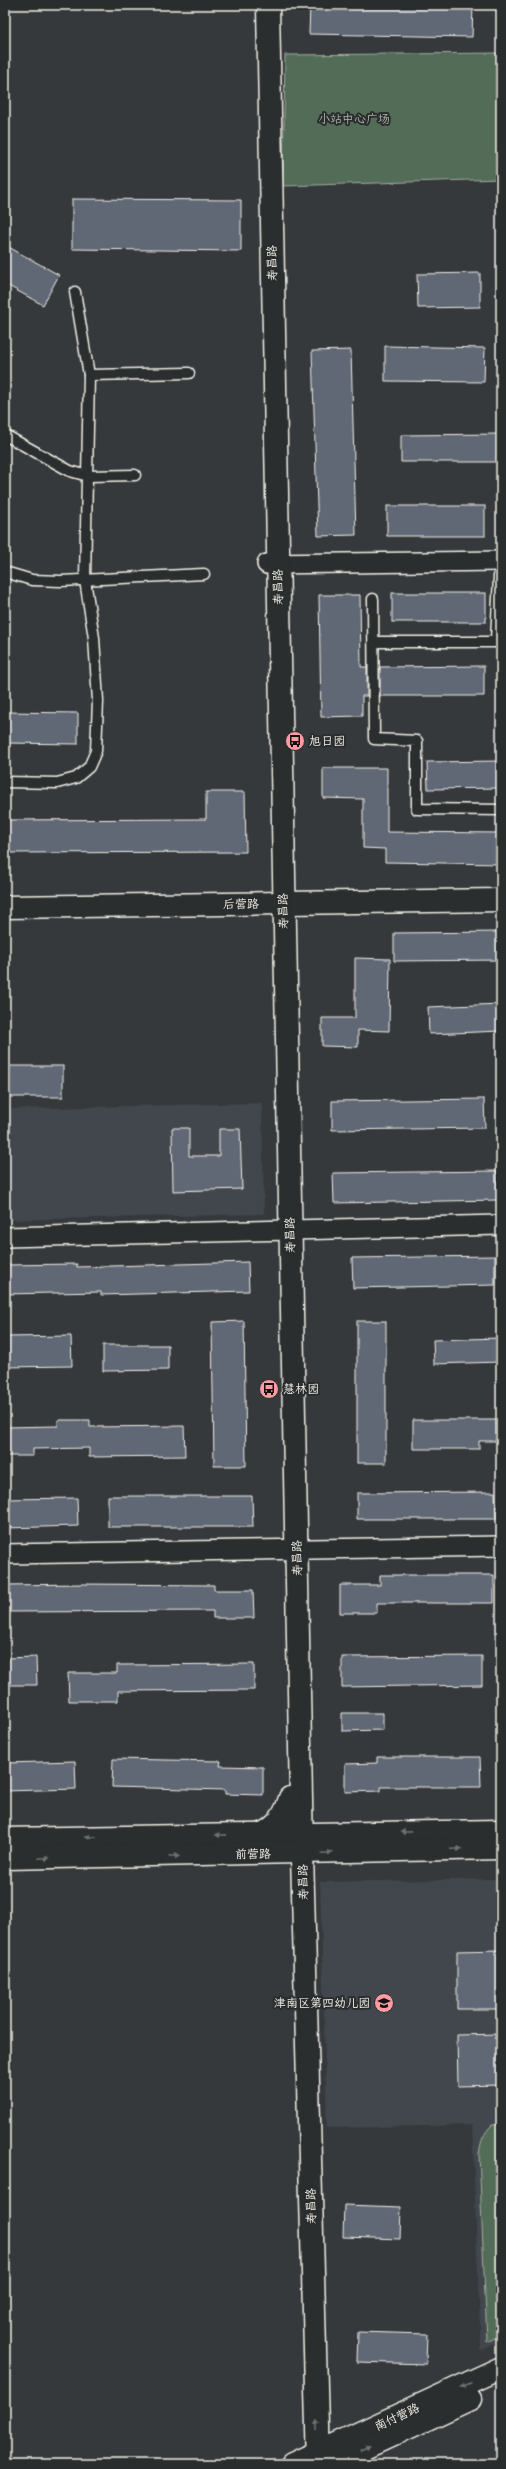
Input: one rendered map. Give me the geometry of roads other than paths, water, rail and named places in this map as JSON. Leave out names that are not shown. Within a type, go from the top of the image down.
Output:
[{"type":"street","name":"寿昌路","points":[[257,5],[272,564],[292,1550],[296,1798],[294,1840],[311,2462]]},
{"type":"street","name":"寿昌路","points":[[268,5],[272,564]]},
{"type":"street","points":[[272,564],[500,568]]},
{"type":"street","name":"后营路","points":[[5,908],[501,900]]},
{"type":"street","points":[[5,1237],[501,1225]]},
{"type":"street","points":[[5,1554],[501,1546]]},
{"type":"street","points":[[296,1798],[260,1844],[275,1848],[294,1840],[501,1831]]},
{"type":"street","name":"前营路","points":[[5,1839],[260,1844]]},
{"type":"street","points":[[294,1840],[501,1848]]},
{"type":"street","name":"前营路","points":[[5,1858],[260,1844]]},
{"type":"street","name":"南付营路","points":[[311,2462],[501,2368]]},
{"type":"street","name":"南付营路","points":[[311,2462],[398,2434],[501,2384]]},
{"type":"lane","points":[[5,782],[57,783],[76,778],[89,767],[96,751],[98,701],[94,638],[85,580],[89,375],[75,292]]},
{"type":"lane","points":[[89,375],[189,373]]},
{"type":"lane","points":[[5,435],[70,470],[88,476],[135,475]]},
{"type":"lane","points":[[374,642],[499,642],[500,568]]},
{"type":"lane","points":[[5,572],[32,580],[85,580],[204,574]]},
{"type":"lane","points":[[373,599],[374,739],[417,741],[417,809],[501,810]]},
{"type":"place","name":"旭日园","points":[[295,741]]},
{"type":"place","name":"慧林园","points":[[269,1389]]},
{"type":"place","name":"津南区第四幼儿园","points":[[384,2003]]},
{"type":"park label","name":"小站中心广场","points":[[354,119]]}]
